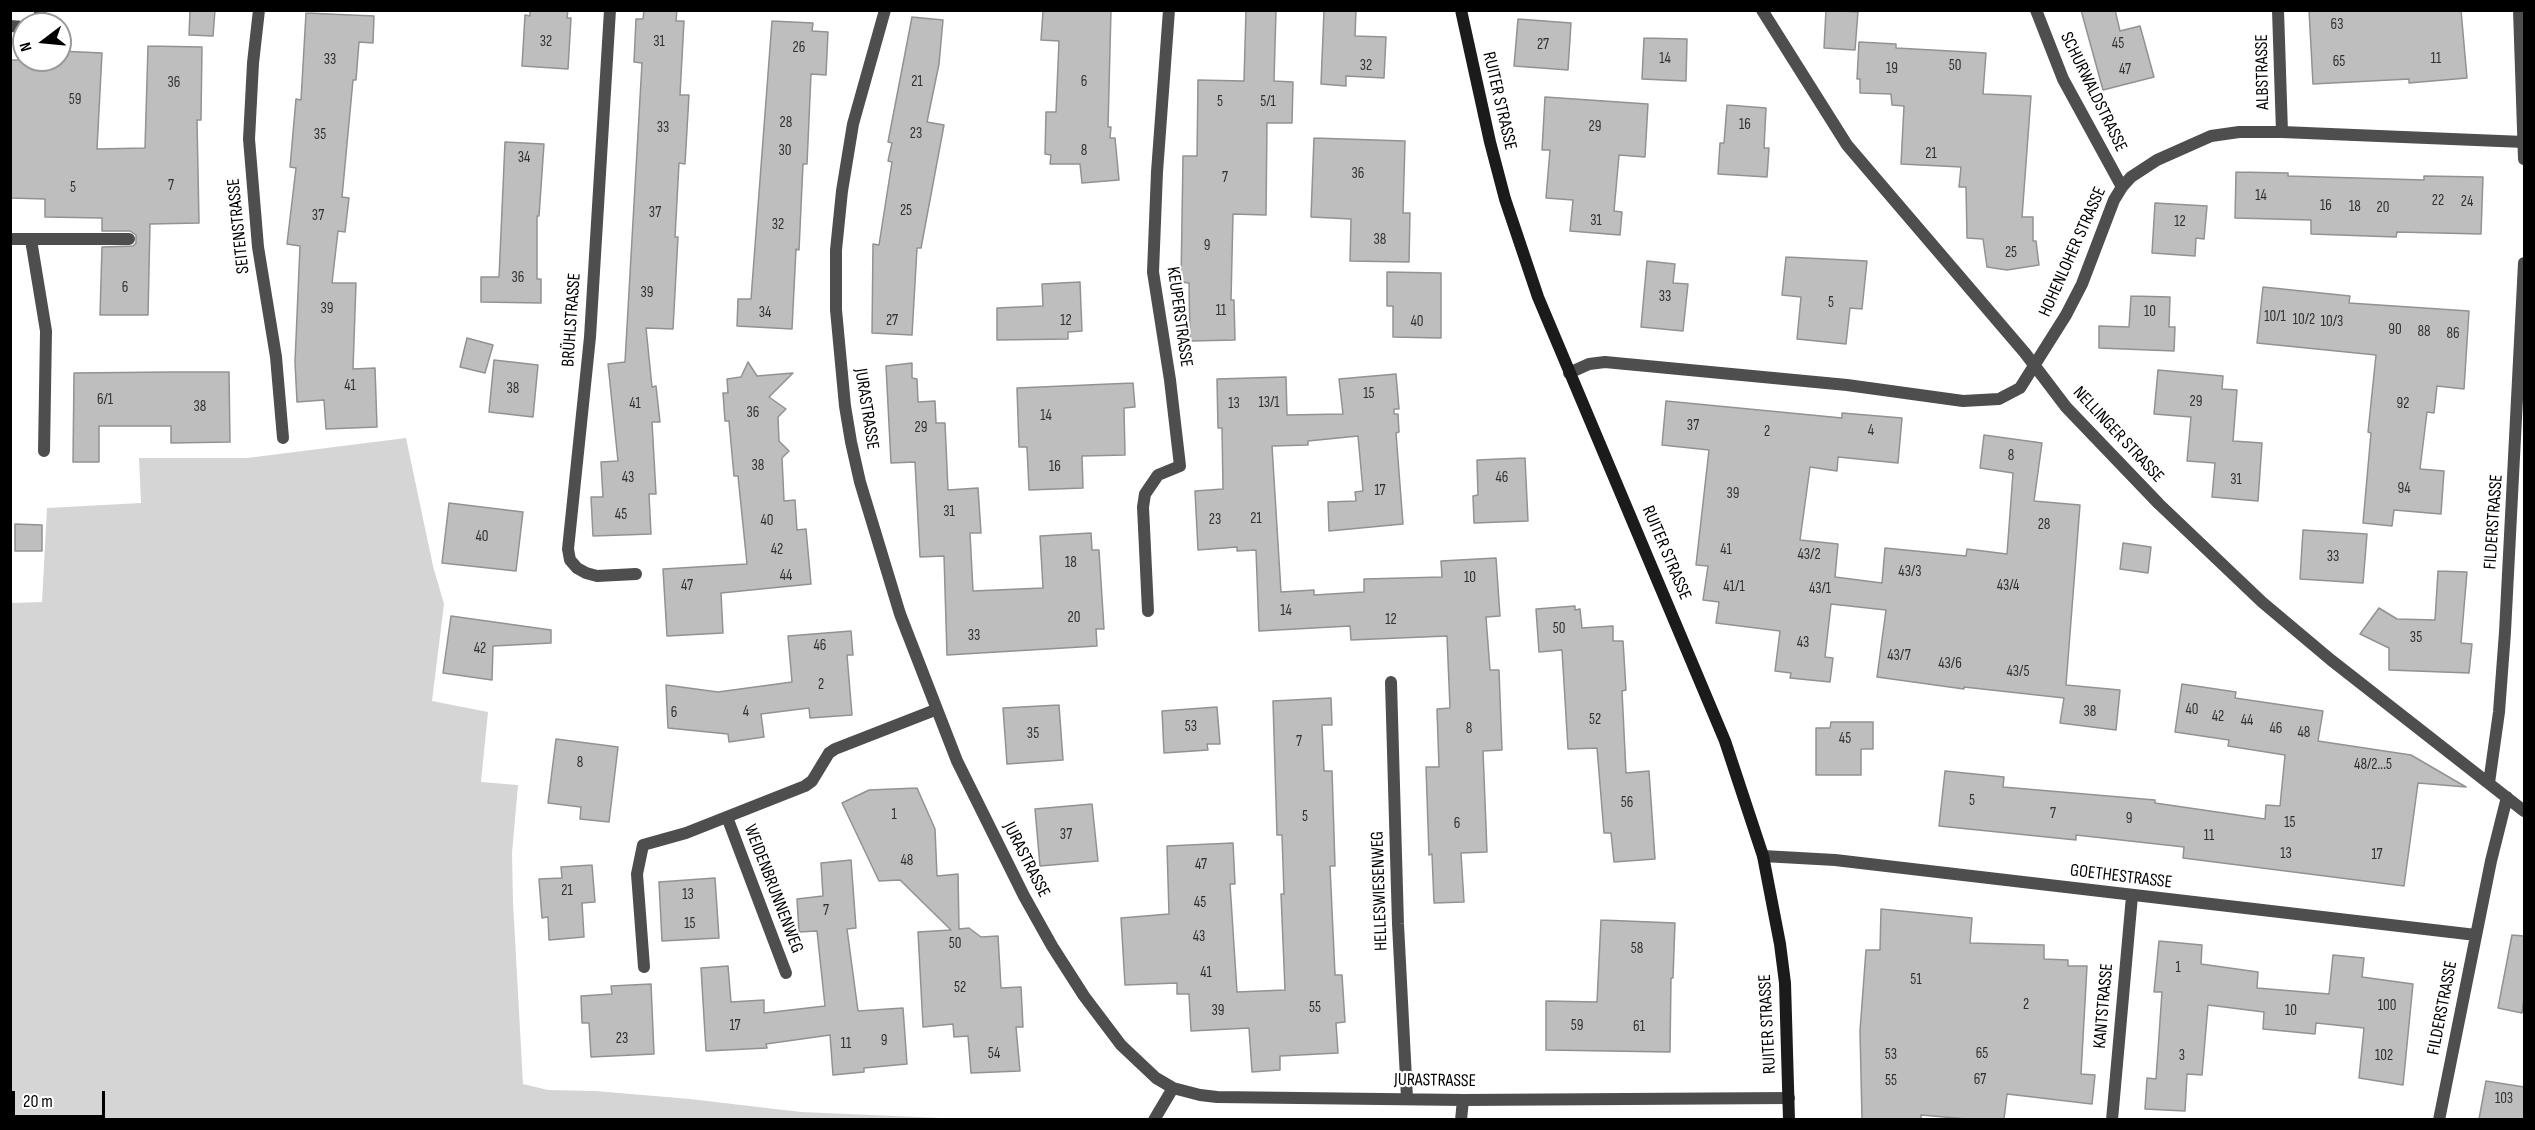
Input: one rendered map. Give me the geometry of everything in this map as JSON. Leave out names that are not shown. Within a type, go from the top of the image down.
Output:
[{"type":"street","name":"SEITENSTRASSE","points":[[259,10],[250,104],[250,158],[258,248],[279,380],[283,438]]},
{"type":"street","name":"BRÜHLSTRASSE","points":[[610,10],[590,337],[568,549],[570,560],[576,568],[585,573],[597,576],[636,574]]},
{"type":"street","name":"JURASTRASSE","points":[[885,10],[863,82],[847,161],[836,250],[836,310],[845,406],[860,482],[900,614],[936,710],[977,805],[1052,946],[1084,996],[1121,1045],[1156,1078],[1173,1088],[1200,1095],[1463,1100],[1789,1098]]},
{"type":"street","name":"KEUPERSTRASSE","points":[[1148,611],[1143,507],[1145,494],[1158,475],[1179,466],[1168,362],[1153,272],[1156,172],[1169,10]]},
{"type":"street","name":"RUITER STRASSE","points":[[1461,10],[1475,85],[1505,199],[1538,297],[1725,741],[1762,856],[1780,944],[1785,983],[1789,1119]]},
{"type":"street","name":"NELLINGER STRASSE","points":[[1762,10],[1847,145],[2035,367],[2066,407],[2159,504],[2262,602],[2331,660],[2524,811]]},
{"type":"street","name":"SCHURWALDSTRASSE","points":[[2036,10],[2063,79],[2122,187]]},
{"type":"street","name":"ALBSTRASSE","points":[[2278,10],[2282,132]]},
{"type":"street","points":[[2519,10],[2524,159]]},
{"type":"street","name":"HOHENLOHER STRASSE","points":[[1569,373],[1589,364],[1605,362],[1777,377],[1975,401],[1999,399],[2013,393],[2035,367],[2074,300],[2114,200],[2122,187],[2143,168],[2211,136],[2239,132],[2524,142]]},
{"type":"street","points":[[10,239],[129,239]]},
{"type":"street","points":[[32,240],[46,332],[44,452]]},
{"type":"street","name":"FILDERSTRASSE","points":[[2488,783],[2499,712],[2505,632],[2524,263]]},
{"type":"street","name":"HELLESWIESENWEG","points":[[1391,682],[1398,924],[1407,1098]]},
{"type":"street","name":"WEIDENBRUNNENWEG","points":[[644,967],[637,874],[643,845],[727,817],[805,786],[812,781],[829,753],[835,749],[936,710]]},
{"type":"street","name":"FILDERSTRASSE","points":[[2439,1119],[2491,861],[2507,797]]},
{"type":"street","name":"WEIDENBRUNNENWEG","points":[[727,817],[786,973]]},
{"type":"street","name":"GOETHESTRASSE","points":[[1762,856],[1835,860],[2476,935]]},
{"type":"street","name":"KANTSTRASSE","points":[[2112,1119],[2132,896]]},
{"type":"street","points":[[1154,1119],[1173,1088]]},
{"type":"street","points":[[1461,1119],[1463,1100]]},
{"type":"shaded area","points":[[406,438],[433,566],[444,604],[432,701],[488,712],[481,782],[518,785],[512,853],[523,1084],[548,1090],[595,1091],[690,1099],[801,1112],[965,1119],[11,1119],[11,603],[42,602],[47,508],[141,503],[139,458],[247,458]]},
{"type":"building","points":[[190,10],[215,10],[213,36],[189,35]]},
{"type":"building","points":[[530,10],[568,10],[567,18],[571,18],[568,69],[522,66],[525,15],[530,16]]},
{"type":"building","points":[[644,10],[677,10],[676,21],[684,21],[680,95],[689,95],[685,164],[679,163],[673,329],[646,328],[652,387],[656,386],[660,422],[652,422],[656,494],[649,494],[651,534],[593,536],[591,497],[603,497],[601,462],[618,461],[608,364],[625,362],[642,63],[634,62],[636,19],[643,19]]},
{"type":"building","points":[[1111,10],[1108,127],[1111,127],[1110,138],[1115,138],[1119,180],[1082,183],[1080,164],[1050,164],[1051,155],[1045,154],[1046,112],[1056,112],[1059,41],[1041,40],[1043,11]]},
{"type":"building","points":[[1246,10],[1276,10],[1274,81],[1293,82],[1292,123],[1267,123],[1266,215],[1233,214],[1231,300],[1234,300],[1235,340],[1190,341],[1189,283],[1181,282],[1183,156],[1197,156],[1198,80],[1244,81]]},
{"type":"building","points":[[1324,10],[1356,10],[1355,36],[1386,37],[1384,78],[1346,76],[1346,86],[1321,84]]},
{"type":"building","points":[[1826,10],[1858,12],[1855,50],[1824,48]]},
{"type":"building","points":[[2081,10],[2115,10],[2120,31],[2140,26],[2154,77],[2103,90]]},
{"type":"building","points":[[2309,10],[2461,10],[2467,78],[2409,83],[2409,79],[2313,84]]},
{"type":"building","points":[[306,13],[374,16],[373,43],[359,42],[356,80],[353,80],[342,197],[349,198],[345,232],[338,231],[332,283],[356,283],[353,369],[375,368],[377,427],[326,429],[324,400],[297,402],[295,362],[300,246],[287,244],[296,168],[290,167],[296,99],[301,100]]},
{"type":"building","points":[[912,17],[943,20],[939,64],[927,122],[944,125],[921,248],[917,248],[912,335],[872,333],[873,244],[879,245],[892,162],[888,161],[892,143],[888,142]]},
{"type":"building","points":[[1518,19],[1571,23],[1568,70],[1514,66]]},
{"type":"building","points":[[772,21],[813,23],[812,31],[828,32],[826,75],[811,74],[807,164],[803,164],[792,329],[737,326],[738,299],[751,299]]},
{"type":"building","points":[[1644,38],[1687,39],[1686,81],[1642,79]]},
{"type":"building","points":[[1859,42],[1896,44],[1896,48],[1986,53],[1983,94],[2031,96],[2022,217],[2033,217],[2033,241],[2036,241],[2039,265],[2007,270],[1987,267],[1983,239],[1967,238],[1966,187],[1959,187],[1961,167],[1901,164],[1904,106],[1892,105],[1891,94],[1860,93],[1860,79],[1857,79]]},
{"type":"building","points":[[148,46],[202,47],[201,120],[197,120],[199,223],[150,224],[148,315],[100,315],[102,247],[133,246],[136,243],[136,235],[130,231],[102,231],[102,218],[45,217],[45,199],[10,198],[10,60],[12,60],[12,72],[72,72],[72,52],[102,53],[97,149],[145,148]]},
{"type":"building","points":[[1545,97],[1648,104],[1645,157],[1619,155],[1614,211],[1622,212],[1620,235],[1570,231],[1573,200],[1546,198],[1550,150],[1542,150]]},
{"type":"building","points":[[1727,105],[1766,108],[1764,148],[1769,148],[1767,177],[1718,174],[1720,143],[1724,143]]},
{"type":"building","points":[[1314,138],[1405,141],[1403,213],[1410,213],[1409,262],[1350,261],[1351,219],[1311,217]]},
{"type":"building","points":[[505,142],[544,144],[539,216],[537,216],[537,279],[541,279],[541,303],[481,302],[481,277],[499,277]]},
{"type":"building","points":[[2236,172],[2424,180],[2424,176],[2483,177],[2481,234],[2397,232],[2396,237],[2311,234],[2311,220],[2235,218]]},
{"type":"building","points":[[2155,203],[2207,206],[2204,239],[2196,238],[2195,256],[2152,253]]},
{"type":"building","points":[[1786,257],[1867,261],[1862,309],[1850,308],[1846,344],[1797,339],[1801,297],[1782,295]]},
{"type":"building","points":[[1647,261],[1675,264],[1673,283],[1688,284],[1683,331],[1641,327]]},
{"type":"building","points":[[1387,272],[1441,273],[1441,338],[1393,337],[1393,306],[1387,306]]},
{"type":"building","points":[[1080,282],[1082,331],[1068,332],[1068,339],[997,340],[997,308],[1043,306],[1042,284]]},
{"type":"building","points":[[2263,287],[2350,296],[2349,303],[2469,311],[2464,389],[2437,386],[2434,413],[2427,412],[2420,469],[2444,471],[2441,514],[2394,510],[2392,526],[2363,523],[2371,433],[2368,432],[2376,355],[2257,343]]},
{"type":"building","points":[[2131,296],[2170,297],[2169,327],[2175,327],[2174,351],[2099,348],[2099,326],[2129,327]]},
{"type":"building","points":[[467,338],[493,345],[485,373],[460,367]]},
{"type":"building","points":[[494,360],[538,365],[533,417],[489,412]]},
{"type":"building","points":[[748,362],[757,376],[793,373],[769,397],[786,409],[778,417],[779,441],[789,451],[782,458],[784,501],[795,500],[797,530],[806,529],[811,584],[721,593],[723,633],[667,636],[663,569],[747,564],[738,476],[734,476],[729,421],[725,421],[723,393],[728,393],[727,379],[741,377]]},
{"type":"building","points":[[912,363],[912,378],[917,379],[918,402],[935,401],[936,423],[945,423],[948,490],[978,488],[981,533],[970,533],[973,591],[1043,588],[1040,536],[1091,533],[1092,550],[1099,550],[1104,629],[1096,629],[1097,646],[947,655],[944,556],[920,557],[915,462],[891,463],[886,366]]},
{"type":"building","points":[[2158,370],[2223,376],[2222,389],[2237,390],[2233,441],[2262,443],[2258,501],[2212,497],[2215,463],[2187,461],[2191,417],[2154,414]]},
{"type":"building","points":[[229,372],[230,442],[171,443],[171,426],[99,426],[99,462],[73,462],[74,373]]},
{"type":"building","points":[[1396,374],[1399,409],[1394,409],[1394,414],[1398,414],[1399,432],[1396,433],[1403,524],[1329,531],[1328,502],[1356,501],[1355,492],[1363,491],[1358,436],[1308,441],[1308,445],[1272,446],[1281,592],[1314,590],[1314,595],[1364,592],[1364,579],[1442,577],[1441,561],[1496,558],[1500,616],[1486,617],[1490,670],[1499,670],[1502,750],[1483,751],[1487,852],[1461,853],[1464,902],[1434,903],[1432,854],[1429,855],[1426,767],[1439,767],[1437,709],[1450,708],[1447,636],[1351,640],[1350,626],[1259,631],[1256,550],[1237,551],[1237,547],[1198,550],[1195,491],[1223,489],[1222,428],[1218,428],[1217,379],[1286,377],[1287,415],[1343,414],[1339,379]]},
{"type":"building","points":[[1133,383],[1135,407],[1124,408],[1125,455],[1082,456],[1083,488],[1029,490],[1027,447],[1019,447],[1017,388]]},
{"type":"building","points":[[1666,401],[1842,418],[1842,413],[1902,418],[1898,463],[1838,457],[1837,471],[1810,467],[1800,540],[1838,544],[1835,577],[1882,583],[1885,548],[1966,556],[1967,549],[2007,554],[2013,473],[1980,468],[1984,435],[2042,443],[2034,501],[2080,505],[2066,685],[2120,690],[2116,730],[2060,723],[2064,698],[1964,687],[1964,689],[1877,677],[1886,610],[1831,604],[1825,657],[1833,658],[1830,682],[1790,678],[1791,673],[1775,671],[1780,631],[1716,623],[1719,602],[1703,600],[1708,566],[1696,565],[1709,450],[1662,445]]},
{"type":"building","points":[[1525,458],[1528,521],[1474,523],[1473,496],[1478,495],[1477,460]]},
{"type":"building","points":[[449,503],[523,512],[516,571],[442,563]]},
{"type":"building","points":[[15,524],[42,525],[42,551],[15,551]]},
{"type":"building","points":[[2303,530],[2367,534],[2363,583],[2300,579]]},
{"type":"building","points":[[2123,543],[2151,547],[2148,573],[2120,569]]},
{"type":"building","points":[[2438,571],[2467,572],[2461,643],[2472,644],[2469,673],[2389,670],[2389,648],[2360,634],[2379,608],[2397,619],[2435,620]]},
{"type":"building","points":[[1575,606],[1575,610],[1580,609],[1582,628],[1613,626],[1613,641],[1623,641],[1626,690],[1622,691],[1626,773],[1649,771],[1655,859],[1614,862],[1611,833],[1604,833],[1597,748],[1568,749],[1562,650],[1539,652],[1536,609]]},
{"type":"building","points":[[451,616],[551,630],[551,643],[493,646],[492,680],[443,673]]},
{"type":"building","points":[[851,631],[853,655],[847,655],[852,715],[810,718],[809,708],[761,714],[764,737],[729,742],[728,734],[668,728],[666,685],[718,692],[792,682],[788,636]]},
{"type":"building","points":[[2182,684],[2236,692],[2235,698],[2323,711],[2318,741],[2411,755],[2466,787],[2418,783],[2404,886],[2183,858],[2184,847],[2076,835],[2076,840],[1939,826],[1945,771],[2004,777],[2003,787],[2155,800],[2155,803],[2265,819],[2266,805],[2280,806],[2285,755],[2228,746],[2229,740],[2175,732]]},
{"type":"building","points":[[1331,698],[1332,725],[1322,725],[1324,771],[1332,771],[1335,866],[1330,866],[1335,975],[1342,975],[1345,1022],[1336,1023],[1338,1053],[1280,1056],[1280,1070],[1252,1072],[1249,1028],[1191,1031],[1189,994],[1177,994],[1177,983],[1125,985],[1121,918],[1169,914],[1167,846],[1233,843],[1235,884],[1230,884],[1237,992],[1285,990],[1281,894],[1284,894],[1282,835],[1277,835],[1273,701]]},
{"type":"building","points":[[1059,705],[1063,760],[1007,764],[1003,708]]},
{"type":"building","points":[[1217,707],[1220,744],[1207,744],[1208,750],[1164,753],[1162,711]]},
{"type":"building","points":[[1831,722],[1873,722],[1873,749],[1861,749],[1861,775],[1816,775],[1816,728],[1830,728]]},
{"type":"building","points":[[556,739],[618,747],[609,822],[580,819],[581,807],[548,803]]},
{"type":"building","points":[[917,788],[935,829],[937,876],[958,874],[959,929],[969,928],[981,937],[998,936],[1001,988],[1021,987],[1023,1027],[1016,1027],[1020,1071],[971,1073],[968,1036],[954,1037],[953,1024],[923,1027],[918,932],[951,930],[900,880],[879,881],[842,803],[869,790]]},
{"type":"building","points":[[1092,804],[1098,861],[1040,866],[1035,809]]},
{"type":"building","points":[[851,860],[856,928],[847,929],[858,1011],[903,1008],[907,1064],[864,1068],[864,1072],[833,1075],[830,1035],[766,1044],[767,1048],[706,1051],[701,968],[728,966],[731,1002],[764,1000],[764,1013],[825,1006],[817,931],[799,932],[797,899],[823,896],[821,863]]},
{"type":"building","points":[[592,865],[595,902],[582,903],[584,937],[549,940],[548,917],[542,918],[539,879],[562,878],[561,867]]},
{"type":"building","points":[[715,878],[719,938],[662,941],[659,882]]},
{"type":"building","points":[[1881,909],[1972,918],[1970,943],[2044,945],[2044,959],[2068,960],[2068,966],[2087,966],[2081,1074],[2095,1075],[2092,1104],[2007,1094],[2004,1119],[1921,1115],[1921,1119],[1862,1119],[1860,1031],[1866,950],[1880,950]]},
{"type":"building","points":[[1601,920],[1675,923],[1673,978],[1671,978],[1670,1052],[1546,1050],[1546,1001],[1597,1002]]},
{"type":"building","points":[[2512,935],[2524,936],[2522,1013],[2498,1008]]},
{"type":"building","points":[[2159,941],[2202,945],[2201,964],[2258,972],[2257,988],[2329,994],[2333,955],[2364,958],[2362,977],[2413,984],[2403,1085],[2359,1078],[2364,1028],[2316,1023],[2315,1034],[2263,1029],[2264,1012],[2208,1005],[2202,1075],[2187,1074],[2185,1111],[2145,1109],[2147,1078],[2156,1079],[2162,992],[2154,992]]},
{"type":"building","points":[[651,984],[654,1054],[591,1057],[589,1023],[582,1023],[581,996],[612,994],[611,986]]},
{"type":"building","points":[[2486,1081],[2524,1087],[2524,1119],[2479,1119]]}]
